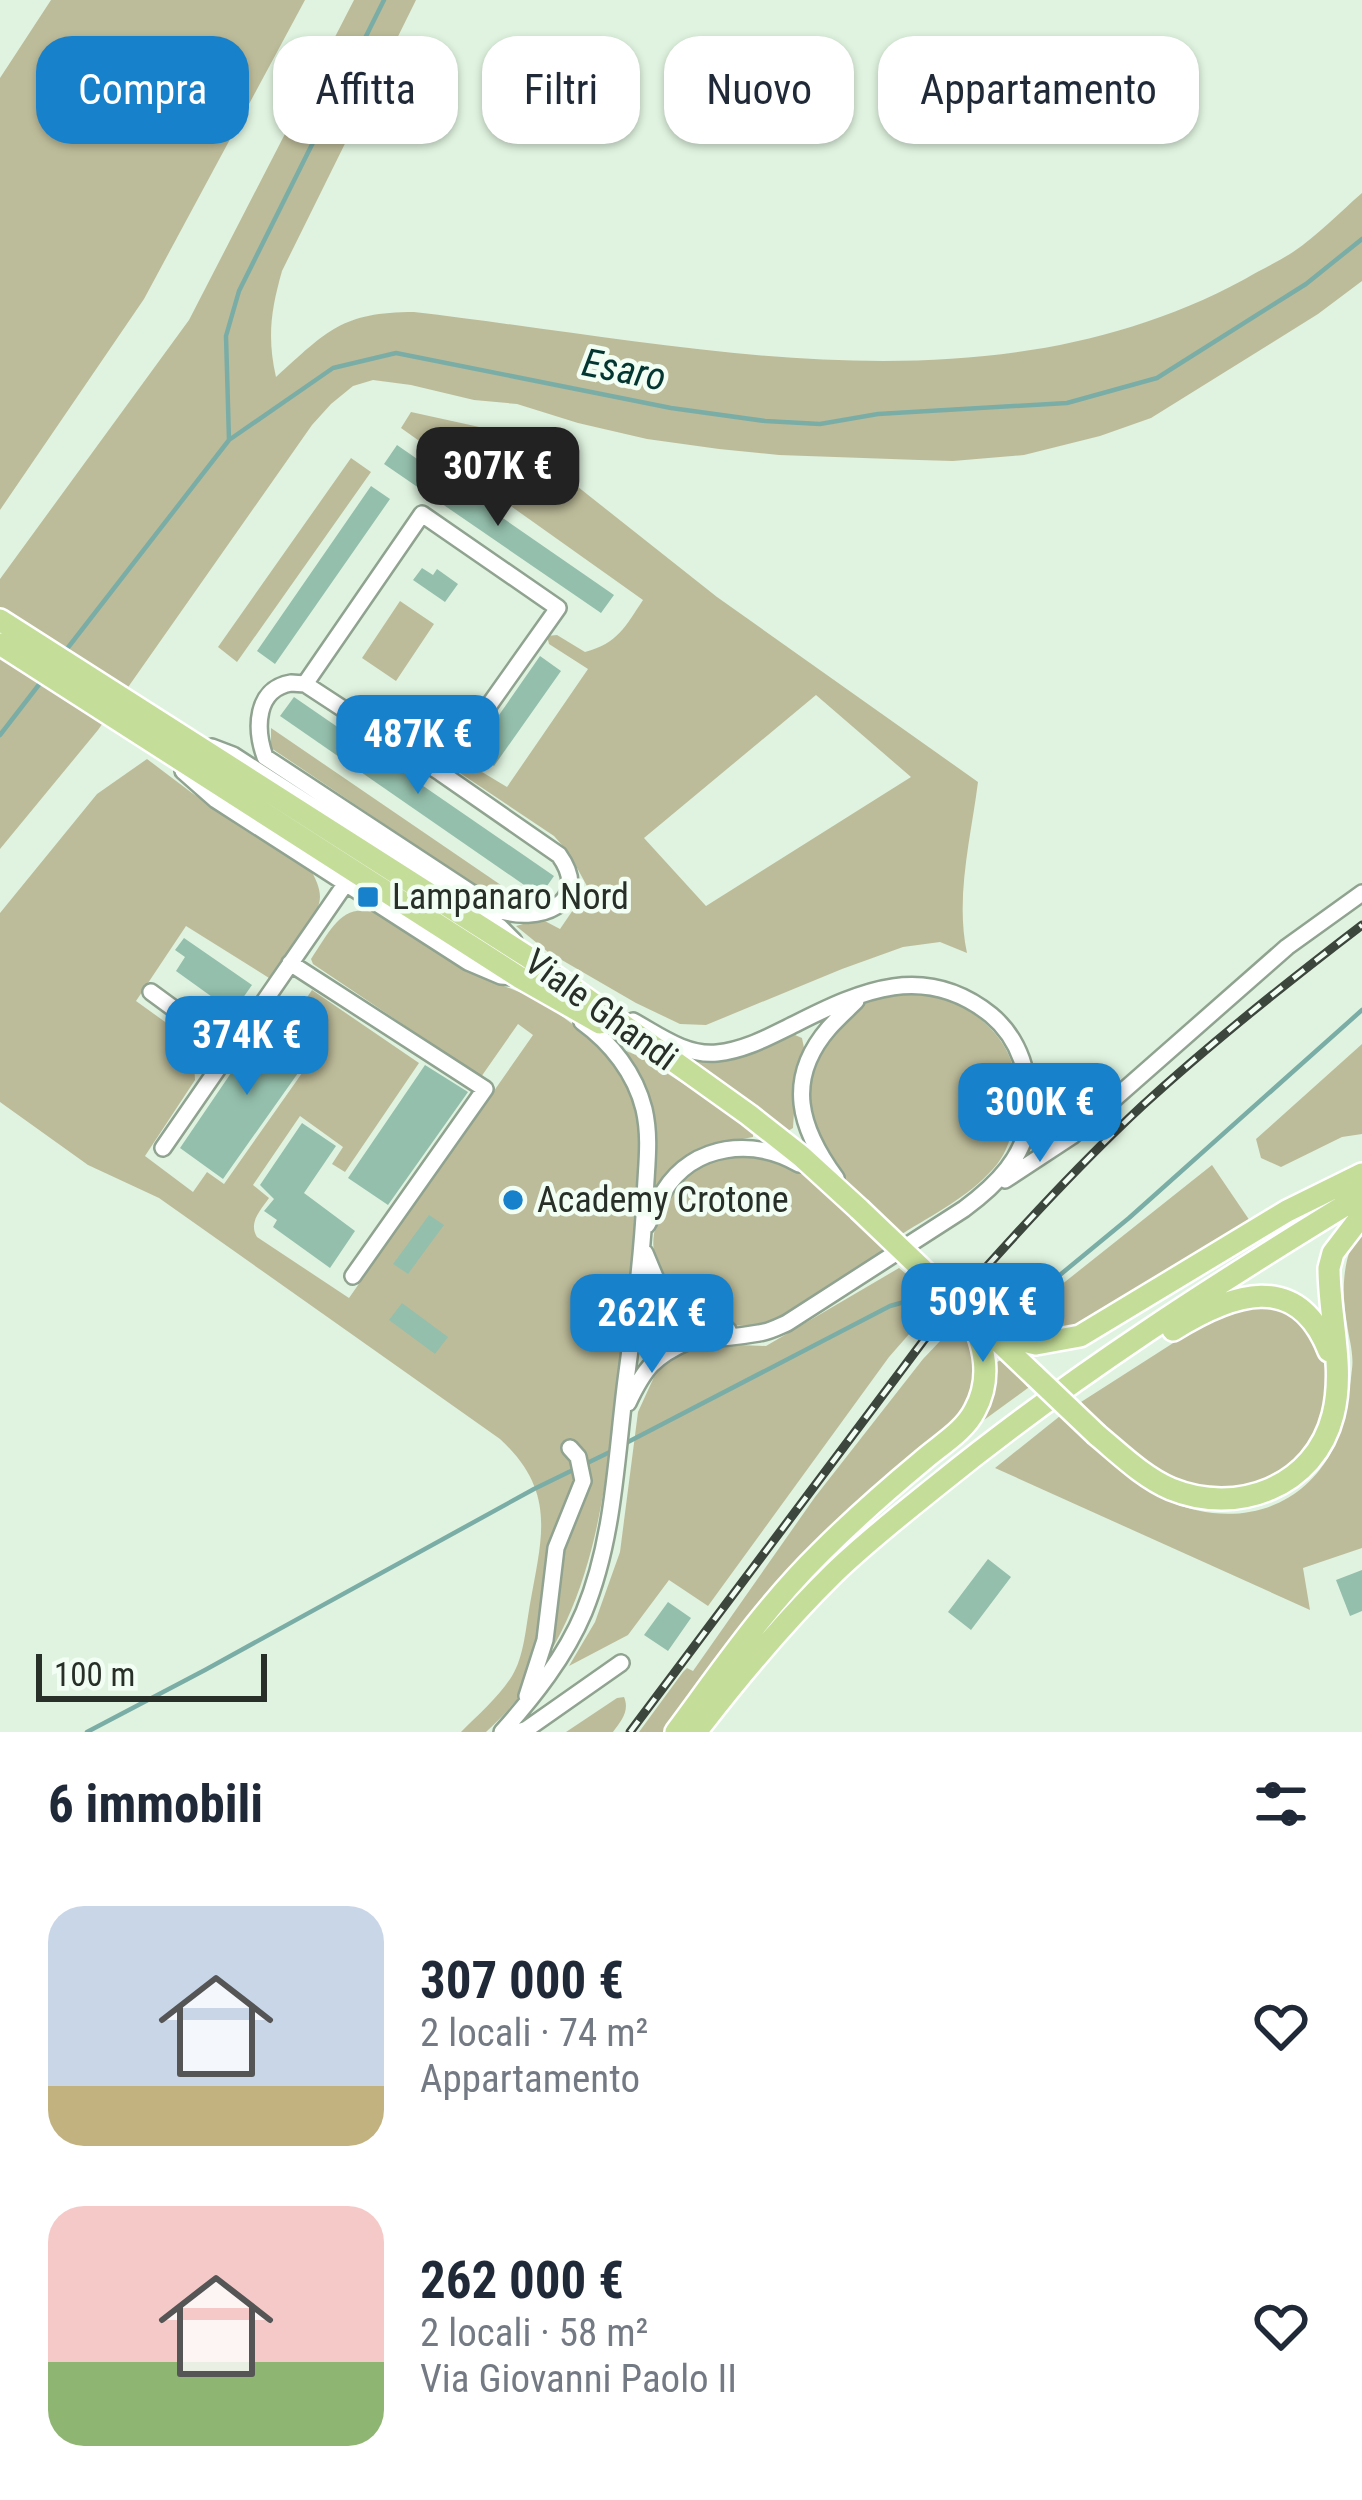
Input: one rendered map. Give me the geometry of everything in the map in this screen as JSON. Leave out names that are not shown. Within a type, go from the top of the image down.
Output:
[{"type":"main road","name":"Viale Ghandi","points":[[0,620],[749,1114],[801,1156],[1097,1435],[1170,1489],[1223,1500],[1250,1497],[1289,1479],[1316,1451],[1333,1416],[1337,1375],[1330,1268],[1333,1253],[1362,1215]]},
{"type":"main road","name":"Viale Ghandi","points":[[0,644],[148,741],[524,967]]},
{"type":"main road","points":[[969,1314],[1015,1339],[1036,1344],[1081,1336],[1287,1210],[1362,1174]]},
{"type":"main road","points":[[696,1732],[752,1660],[837,1570],[898,1517],[1040,1404],[1230,1275],[1362,1195]]},
{"type":"main road","points":[[1040,1404],[1198,1315],[1254,1296],[1277,1297],[1308,1316],[1322,1332],[1337,1375]]},
{"type":"main road","points":[[676,1732],[784,1589],[974,1412],[984,1386],[985,1360],[969,1314]]},
{"type":"street","points":[[305,684],[422,514],[558,608],[441,773]]},
{"type":"street","points":[[173,733],[233,755],[364,831],[496,909],[514,916],[560,905],[567,895],[568,869],[559,855],[305,684],[279,685],[266,697],[259,722],[265,757],[364,831],[500,927],[524,967],[605,1040],[633,1078],[643,1103],[648,1128],[644,1237],[604,1550],[584,1613],[549,1674],[502,1732]]},
{"type":"street","points":[[148,741],[216,800],[468,962],[501,976],[524,967],[684,1050],[712,1054],[734,1050],[887,986],[927,984],[967,998],[1001,1024],[1028,1072],[1027,1131],[1011,1165],[989,1190]]},
{"type":"street","points":[[163,1148],[346,883]]},
{"type":"street","points":[[634,1322],[658,1315],[696,1330],[748,1334],[765,1333],[787,1322],[1072,1136],[1287,947],[1362,893]]},
{"type":"street","points":[[290,963],[485,1089],[353,1276]]},
{"type":"street","points":[[151,992],[230,1050]]},
{"type":"street","points":[[859,997],[813,1052],[801,1100],[809,1136],[859,1210]]},
{"type":"street","points":[[696,1330],[655,1283],[644,1237],[663,1191],[702,1156],[736,1147],[772,1151],[796,1161],[859,1210]]},
{"type":"street","points":[[621,1417],[653,1361],[696,1330]]},
{"type":"street","points":[[524,1708],[545,1640],[556,1548],[584,1480],[574,1453]]},
{"type":"street","points":[[518,1732],[621,1663]]},
{"type":"green space","points":[[51,0],[305,0],[286,36],[273,36],[273,59],[249,104],[249,36],[36,36],[36,144],[227,144],[144,299],[0,510],[0,78]]},
{"type":"green space","points":[[354,0],[416,0],[398,36],[335,36]]},
{"type":"green space","points":[[280,144],[345,144],[282,271],[272,324],[276,377],[337,327],[369,316],[414,312],[730,353],[836,360],[941,359],[1045,348],[1146,322],[1245,279],[1302,246],[1362,193],[1362,281],[1318,314],[1151,418],[1024,455],[953,461],[719,449],[647,439],[517,404],[474,400],[411,385],[373,380],[353,386],[312,425],[98,730],[0,849],[0,579],[189,320]]},
{"type":"green space","points":[[411,412],[548,442],[543,447],[549,464],[717,597],[978,782],[963,889],[967,953],[940,942],[903,947],[706,1025],[680,1024],[548,952],[516,926],[541,919],[560,929],[588,888],[554,836],[456,766],[467,763],[507,787],[588,669],[549,644],[547,636],[557,635],[585,652],[596,648],[620,633],[643,600],[401,428]],"holes":[[[816,695],[911,777],[706,906],[644,838]]]},
{"type":"green space","points":[[351,458],[371,472],[237,662],[218,647]]},
{"type":"green space","points":[[400,601],[434,624],[396,681],[362,658]]},
{"type":"green space","points":[[271,728],[511,892],[487,893],[271,748]]},
{"type":"green space","points":[[147,759],[311,870],[320,893],[307,927],[269,978],[186,926],[136,1001],[193,1042],[195,1080],[145,1156],[193,1192],[207,1172],[224,1184],[319,1049],[288,1025],[312,990],[419,1063],[345,1172],[332,1164],[343,1147],[300,1116],[253,1185],[269,1198],[255,1221],[257,1237],[349,1298],[533,1035],[518,1024],[481,1077],[313,964],[311,959],[333,926],[350,913],[373,912],[388,918],[459,964],[559,1014],[615,1065],[633,1100],[640,1188],[597,1524],[586,1570],[549,1655],[486,1732],[461,1732],[501,1691],[516,1668],[541,1536],[538,1497],[518,1459],[500,1439],[159,1198],[88,1165],[0,1102],[0,913],[97,794]]},
{"type":"green space","points":[[913,992],[961,1007],[997,1036],[1016,1077],[1017,1102],[1008,1145],[993,1169],[962,1197],[902,1234],[834,1172],[806,1109],[811,1064],[849,1012],[867,1000]]},
{"type":"green space","points":[[795,1035],[802,1038],[804,1048],[793,1128],[788,1131],[676,1056],[723,1059]]},
{"type":"green space","points":[[1362,1044],[1362,1134],[1342,1137],[1281,1167],[1261,1158],[1256,1139]]},
{"type":"green space","points":[[624,1050],[753,1128],[753,1137],[701,1147],[654,1189],[657,1133],[650,1105]]},
{"type":"green space","points":[[740,1154],[775,1159],[813,1180],[886,1251],[779,1319],[724,1324],[700,1315],[678,1300],[663,1280],[654,1257],[655,1231],[665,1203],[685,1177],[713,1160]]},
{"type":"green space","points":[[1212,1165],[1250,1221],[1120,1304],[1080,1326],[1039,1333],[1024,1333],[997,1321],[981,1307],[1026,1304],[1056,1289]]},
{"type":"green space","points":[[1362,1227],[1362,1548],[1303,1568],[1310,1610],[995,1468],[1060,1416],[1125,1474],[1168,1501],[1192,1509],[1239,1513],[1283,1501],[1319,1471],[1343,1420],[1352,1363],[1345,1273],[1350,1249]]},
{"type":"green space","points":[[899,1268],[938,1301],[889,1357],[708,1606],[669,1580],[628,1635],[569,1666],[595,1622],[620,1552],[638,1412],[654,1377],[668,1360],[683,1352],[766,1346]]},
{"type":"green space","points":[[1247,1303],[1280,1305],[1294,1314],[1321,1353],[1326,1374],[1322,1418],[1299,1457],[1282,1472],[1244,1489],[1188,1487],[1157,1473],[1129,1452],[1081,1402],[1217,1315]]},
{"type":"green space","points":[[961,1319],[976,1349],[976,1385],[965,1410],[847,1516],[669,1732],[639,1732],[683,1672],[693,1671],[815,1497],[923,1359]]},
{"type":"green space","points":[[1001,1360],[1032,1385],[973,1428],[993,1392]]},
{"type":"green space","points":[[624,1697],[625,1711],[613,1732],[566,1732],[617,1698]]},
{"type":"building","points":[[397,445],[614,595],[601,613],[384,464]]},
{"type":"building","points":[[371,486],[390,499],[275,664],[257,651]]},
{"type":"building","points":[[422,568],[433,575],[437,569],[458,584],[445,602],[413,580]]},
{"type":"building","points":[[540,656],[561,671],[494,766],[474,751]]},
{"type":"building","points":[[294,697],[554,876],[540,896],[280,716]]},
{"type":"building","points":[[184,938],[252,985],[233,1012],[176,971],[185,957],[175,950]]},
{"type":"building","points":[[269,1017],[315,1049],[223,1179],[180,1148]]},
{"type":"building","points":[[425,1065],[468,1092],[388,1205],[348,1178]]},
{"type":"building","points":[[302,1123],[336,1146],[304,1193],[355,1231],[330,1268],[273,1227],[277,1220],[264,1211],[274,1199],[260,1185]]},
{"type":"building","points":[[429,1215],[444,1225],[408,1274],[393,1264]]},
{"type":"building","points":[[402,1303],[448,1337],[435,1354],[389,1320]]},
{"type":"building","points":[[988,1559],[1011,1577],[971,1630],[948,1612]]},
{"type":"building","points":[[1362,1570],[1362,1611],[1350,1616],[1336,1580]]},
{"type":"building","points":[[668,1602],[691,1618],[668,1651],[644,1635]]},
{"type":"waterway","points":[[229,440],[226,336],[239,291],[384,0]]},
{"type":"waterway","name":"Esaro","points":[[63,654],[229,440],[333,368],[396,353],[671,408],[820,424],[878,414],[1067,403],[1157,378],[1306,284],[1362,239]]},
{"type":"waterway","name":"Esaro","points":[[0,735],[41,682]]},
{"type":"waterway","points":[[956,1289],[983,1300],[1017,1301],[1038,1293],[1362,1010]]},
{"type":"waterway","points":[[626,1443],[890,1306],[933,1294]]},
{"type":"waterway","points":[[87,1732],[616,1449]]},
{"type":"railway","points":[[630,1732],[939,1320],[988,1265],[1142,1106],[1362,925]]},
{"type":"place","name":"Lampanaro Nord","points":[[368,897]]},
{"type":"place","name":"Academy Crotone","points":[[513,1200]]}]
